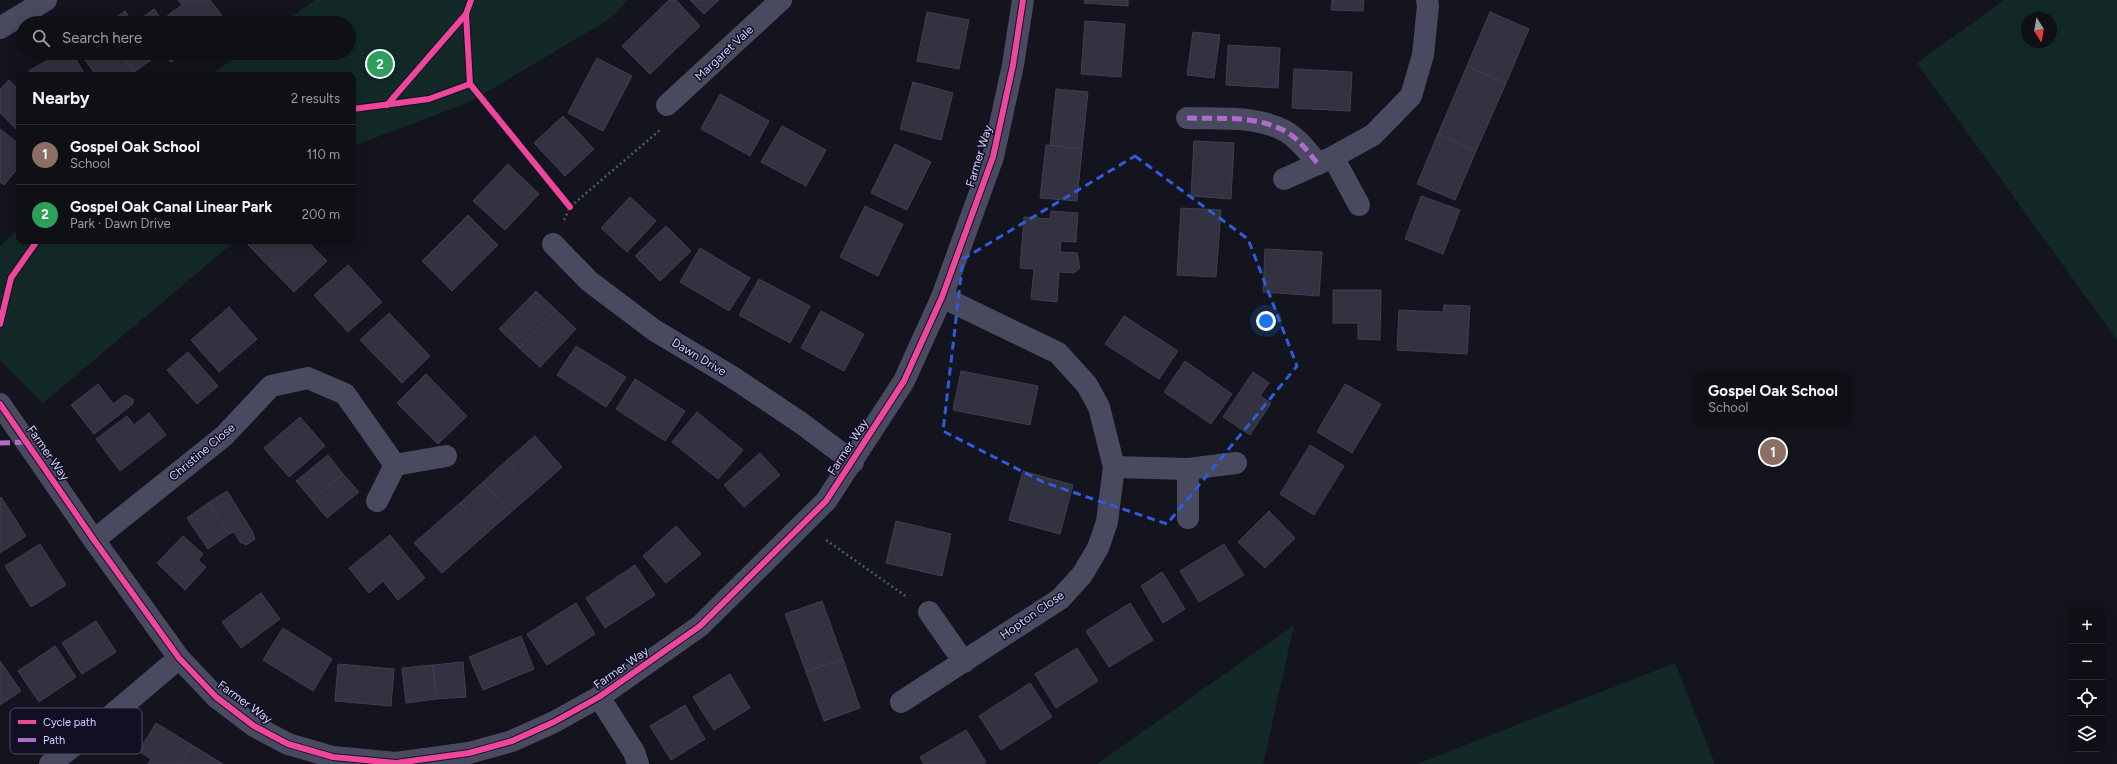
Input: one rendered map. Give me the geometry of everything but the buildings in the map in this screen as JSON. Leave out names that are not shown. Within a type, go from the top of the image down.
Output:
[{"type":"street","points":[[20,16],[46,0]]},
{"type":"street","name":"Margaret Vale","points":[[667,105],[781,0]]},
{"type":"street","name":"Farmer Way","points":[[0,404],[94,540],[179,658],[216,697],[254,726],[288,744],[333,757],[396,763],[469,753],[512,741],[554,722],[599,697],[700,626],[804,525],[826,501],[904,381],[942,297],[993,157],[1013,65],[1023,0]]},
{"type":"street","points":[[1284,179],[1326,161],[1373,135],[1410,96],[1423,54],[1428,6],[1427,0]]},
{"type":"street","points":[[0,28],[16,18]]},
{"type":"street","points":[[1188,118],[1253,119],[1285,131],[1326,161],[1359,205]]},
{"type":"street","name":"Dawn Drive","points":[[553,244],[589,281],[654,330],[734,378],[801,423],[852,462]]},
{"type":"street","name":"Hopton Close","points":[[901,702],[1060,599],[1082,575],[1098,548],[1107,522],[1114,467],[1099,407],[1087,385],[1058,354],[942,297]]},
{"type":"street","name":"Christine Close","points":[[94,540],[224,436],[271,386],[308,378],[345,394],[395,465]]},
{"type":"street","points":[[377,500],[395,465],[446,456]]},
{"type":"street","points":[[1114,467],[1188,469],[1236,463]]},
{"type":"street","points":[[1188,469],[1188,518]]},
{"type":"street","points":[[929,612],[964,662]]},
{"type":"street","points":[[120,708],[179,658]]},
{"type":"street","points":[[599,697],[634,752],[638,764]]},
{"type":"street","points":[[50,764],[63,754]]},
{"type":"path","points":[[553,244],[570,207],[662,129],[667,105]]},
{"type":"path","points":[[565,201],[570,207]]},
{"type":"path","points":[[804,525],[929,612]]},
{"type":"highlighted area","points":[[1135,156],[1248,239],[1297,366],[1167,524],[1043,482],[943,431],[963,259]]},
{"type":"green space","points":[[315,0],[628,0],[611,18],[470,102],[356,145],[356,72],[215,72],[231,60],[356,60],[356,16],[293,16]]},
{"type":"green space","points":[[2004,0],[2117,0],[2117,340],[1917,63]]},
{"type":"green space","points":[[16,232],[16,244],[231,244],[43,403],[0,360],[0,246]]},
{"type":"green space","points":[[1294,625],[1263,764],[1097,764]]},
{"type":"green space","points":[[1675,663],[1715,764],[1417,764]]},
{"type":"marked path","points":[[1187,118],[1225,118],[1250,120],[1274,126],[1295,138],[1318,164]]},
{"type":"marked path","points":[[0,443],[27,442]]},
{"type":"cycle path","points":[[471,0],[466,14],[470,84],[570,207]]},
{"type":"cycle path","points":[[0,404],[94,540],[179,658],[216,697],[254,726],[288,744],[333,757],[396,763],[469,753],[512,741],[554,722],[599,697],[700,626],[826,501],[904,381],[942,297],[993,157],[1013,65],[1023,0]]},
{"type":"cycle path","points":[[387,105],[466,14]]},
{"type":"cycle path","points":[[356,109],[429,99],[470,84]]},
{"type":"cycle path","points":[[0,324],[11,278],[35,244]]},
{"type":"place","name":"Gospel Oak Canal Linear Park","points":[[380,64]]},
{"type":"place","name":"Gospel Oak School","points":[[1773,452]]}]
